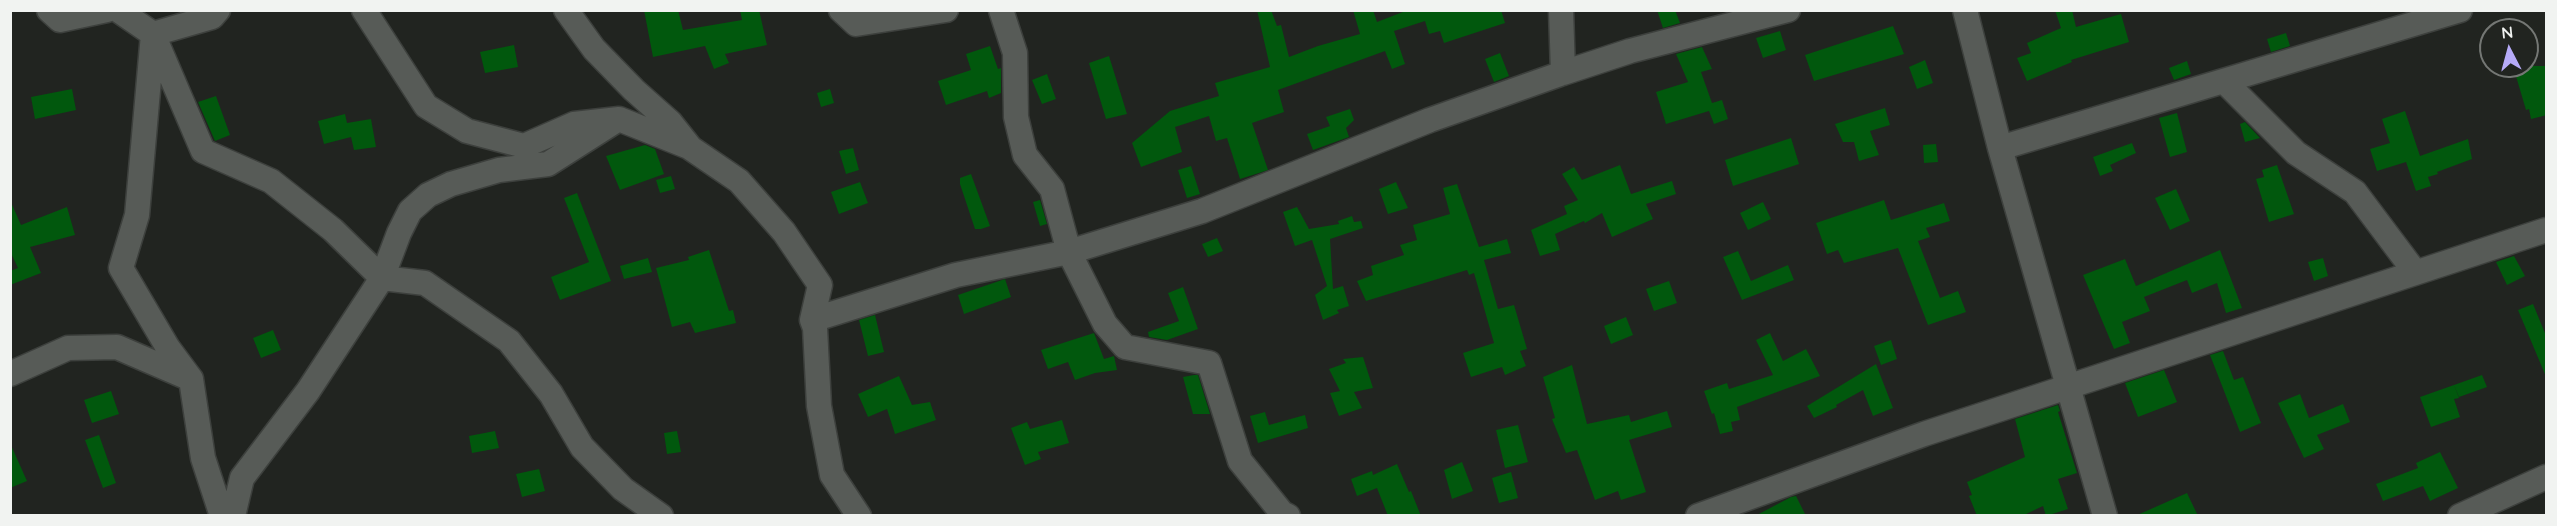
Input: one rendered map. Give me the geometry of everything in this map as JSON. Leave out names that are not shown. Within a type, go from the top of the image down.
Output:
[{"type":"street","points":[[49,10],[60,20],[107,10]]},
{"type":"street","points":[[118,10],[153,34],[203,151],[271,181],[333,230],[382,278],[425,283],[509,341],[551,394],[582,447],[623,489],[661,516]]},
{"type":"street","points":[[153,34],[212,17],[218,10]]},
{"type":"street","points":[[364,10],[426,106],[467,131],[524,146],[574,124],[619,119],[689,147],[740,182],[784,232],[820,285],[812,320],[815,328],[819,406],[832,475],[859,516]]},
{"type":"street","points":[[566,10],[594,49],[634,90],[670,122],[689,147]]},
{"type":"street","points":[[841,10],[856,24],[946,10]]},
{"type":"street","points":[[1001,10],[1016,53],[1016,117],[1025,155],[1052,189],[1069,252],[1105,324],[1125,348],[1209,363],[1240,461],[1282,513],[1288,516]]},
{"type":"street","points":[[1561,10],[1563,73]]},
{"type":"street","points":[[812,320],[956,275],[1069,252],[1212,208],[1430,120],[1563,73],[1630,51],[1788,10]]},
{"type":"street","points":[[1965,10],[2000,148],[2105,516]]},
{"type":"street","points":[[2000,148],[2460,10]]},
{"type":"street","points":[[153,34],[137,215],[121,268],[168,348],[190,379],[203,458],[222,516]]},
{"type":"street","points":[[2224,81],[2296,153],[2355,192],[2415,272]]},
{"type":"street","points":[[233,516],[242,478],[308,391],[382,278],[399,233],[411,211],[428,195],[451,184],[499,170],[548,164],[619,119]]},
{"type":"street","points":[[1698,516],[1924,434],[2547,230]]},
{"type":"street","points":[[10,374],[68,348],[117,347],[190,379]]},
{"type":"street","points":[[2460,516],[2547,477]]},
{"type":"building","points":[[644,10],[678,10],[683,30],[742,20],[740,10],[759,10],[767,45],[725,54],[729,63],[714,69],[705,46],[653,57]]},
{"type":"building","points":[[1257,10],[1271,10],[1277,26],[1281,25],[1289,57],[1360,34],[1353,10],[1373,10],[1377,22],[1408,10],[1501,10],[1505,23],[1444,43],[1440,31],[1429,34],[1425,21],[1394,31],[1405,64],[1392,69],[1385,51],[1278,90],[1284,112],[1252,123],[1268,170],[1240,179],[1227,138],[1216,141],[1209,116],[1175,127],[1182,152],[1141,167],[1132,143],[1170,111],[1219,96],[1215,83],[1270,67]]},
{"type":"building","points":[[1657,10],[1675,10],[1680,23],[1663,28]]},
{"type":"building","points":[[2055,10],[2072,10],[2076,27],[2121,14],[2129,42],[2071,60],[2072,62],[2027,81],[2017,58],[2031,53],[2027,43],[2061,28]]},
{"type":"building","points":[[1893,26],[1904,54],[1814,81],[1805,55]]},
{"type":"building","points":[[1780,31],[1786,50],[1763,58],[1756,38]]},
{"type":"building","points":[[2286,33],[2290,46],[2271,52],[2267,39]]},
{"type":"building","points":[[514,45],[518,67],[485,73],[480,52]]},
{"type":"building","points":[[990,46],[998,69],[1001,68],[1001,93],[989,98],[987,91],[946,105],[938,81],[971,70],[966,54]]},
{"type":"building","points":[[1702,47],[1712,69],[1701,72],[1712,103],[1722,100],[1728,119],[1714,124],[1709,111],[1666,124],[1656,92],[1688,82],[1676,54]]},
{"type":"building","points":[[1500,53],[1509,76],[1494,82],[1485,59]]},
{"type":"building","points":[[1109,56],[1127,114],[1106,119],[1089,63]]},
{"type":"building","points":[[1925,60],[1933,83],[1917,89],[1909,67]]},
{"type":"building","points":[[2187,61],[2191,74],[2174,80],[2169,68]]},
{"type":"building","points":[[2539,66],[2547,66],[2547,115],[2531,119],[2529,109],[2526,110],[2517,78],[2539,78]]},
{"type":"building","points":[[1047,74],[1056,99],[1042,104],[1032,80]]},
{"type":"building","points":[[72,89],[76,110],[35,119],[31,97]]},
{"type":"building","points":[[830,89],[834,103],[821,107],[817,93]]},
{"type":"building","points":[[216,96],[230,135],[215,141],[198,102]]},
{"type":"building","points":[[1885,108],[1890,125],[1870,131],[1879,155],[1859,161],[1854,142],[1843,142],[1835,124]]},
{"type":"building","points":[[1350,109],[1354,120],[1346,128],[1349,137],[1313,150],[1307,134],[1330,126],[1326,117]]},
{"type":"building","points":[[2405,111],[2420,156],[2468,139],[2472,159],[2428,177],[2431,186],[2416,191],[2406,162],[2377,171],[2370,149],[2390,143],[2382,119]]},
{"type":"building","points":[[2177,113],[2187,152],[2170,157],[2159,118]]},
{"type":"building","points":[[345,114],[347,123],[371,119],[376,147],[354,150],[351,137],[324,144],[318,121]]},
{"type":"building","points":[[2245,122],[2260,138],[2245,142],[2240,124]]},
{"type":"building","points":[[1791,138],[1799,164],[1733,186],[1725,160]]},
{"type":"building","points":[[2132,143],[2136,153],[2110,165],[2113,171],[2100,176],[2093,157]]},
{"type":"building","points":[[1936,144],[1938,162],[1924,163],[1923,145]]},
{"type":"building","points":[[645,145],[655,149],[664,174],[620,190],[606,156]]},
{"type":"building","points":[[853,148],[859,170],[846,174],[839,151]]},
{"type":"building","points":[[1620,165],[1631,194],[1672,181],[1676,194],[1646,204],[1653,219],[1612,237],[1602,213],[1585,223],[1584,221],[1555,234],[1560,250],[1540,256],[1531,230],[1567,214],[1564,206],[1578,200],[1562,174],[1574,167],[1582,180]]},
{"type":"building","points":[[2277,165],[2294,214],[2269,222],[2256,179],[2264,177],[2262,170]]},
{"type":"building","points":[[1191,166],[1200,194],[1187,198],[1178,170]]},
{"type":"building","points":[[971,174],[990,226],[981,229],[975,229],[960,184],[960,178]]},
{"type":"building","points":[[671,176],[675,189],[660,193],[656,180]]},
{"type":"building","points":[[860,182],[868,203],[839,214],[831,192]]},
{"type":"building","points":[[1396,182],[1408,208],[1388,214],[1379,189]]},
{"type":"building","points":[[1457,184],[1479,247],[1507,239],[1511,253],[1484,260],[1498,309],[1514,305],[1527,349],[1520,351],[1526,366],[1505,375],[1502,367],[1471,377],[1463,353],[1494,343],[1474,273],[1469,275],[1467,270],[1366,301],[1357,281],[1373,275],[1371,266],[1404,255],[1400,245],[1417,240],[1413,225],[1450,214],[1443,188]]},
{"type":"building","points":[[2176,189],[2190,221],[2170,230],[2155,198]]},
{"type":"building","points":[[577,193],[611,281],[560,300],[551,277],[589,262],[564,198]]},
{"type":"building","points":[[10,200],[21,225],[67,207],[75,235],[30,247],[41,273],[10,285],[10,271],[18,268],[10,251]]},
{"type":"building","points":[[1040,200],[1047,224],[1040,226],[1033,202]]},
{"type":"building","points":[[1884,200],[1891,220],[1944,203],[1950,221],[1926,228],[1930,237],[1918,241],[1940,298],[1958,291],[1966,312],[1928,325],[1898,248],[1844,263],[1838,250],[1827,254],[1816,223]]},
{"type":"building","points":[[1763,202],[1771,219],[1748,230],[1740,213]]},
{"type":"building","points":[[1297,207],[1309,229],[1339,224],[1338,221],[1352,216],[1354,222],[1361,221],[1363,228],[1330,239],[1333,289],[1343,286],[1349,306],[1337,310],[1339,313],[1323,320],[1315,295],[1327,286],[1312,240],[1295,246],[1283,212]]},
{"type":"building","points":[[1217,238],[1223,251],[1208,257],[1202,244]]},
{"type":"building","points":[[709,250],[729,311],[733,310],[736,323],[695,333],[690,322],[672,327],[656,268],[689,260],[688,257]]},
{"type":"building","points":[[2220,250],[2242,308],[2226,313],[2217,283],[2192,293],[2187,280],[2144,297],[2150,311],[2122,322],[2130,343],[2114,349],[2083,275],[2125,259],[2136,286]]},
{"type":"building","points":[[1738,251],[1751,281],[1788,265],[1794,280],[1742,300],[1723,257]]},
{"type":"building","points":[[2514,256],[2525,276],[2507,285],[2496,262]]},
{"type":"building","points":[[648,258],[652,272],[624,279],[620,266]]},
{"type":"building","points":[[2323,258],[2328,276],[2314,281],[2308,262]]},
{"type":"building","points":[[1005,279],[1011,297],[964,314],[958,295]]},
{"type":"building","points":[[1669,281],[1677,303],[1654,311],[1646,289]]},
{"type":"building","points":[[1183,287],[1198,329],[1167,340],[1149,337],[1148,332],[1179,321],[1168,293]]},
{"type":"building","points":[[2533,304],[2547,338],[2547,379],[2518,310]]},
{"type":"building","points":[[875,315],[884,352],[868,356],[859,320]]},
{"type":"building","points":[[1626,317],[1633,335],[1611,344],[1604,326]]},
{"type":"building","points":[[273,330],[281,350],[261,358],[253,338]]},
{"type":"building","points":[[1094,333],[1104,359],[1114,356],[1117,370],[1095,373],[1075,380],[1068,362],[1048,369],[1041,350]]},
{"type":"building","points":[[1770,333],[1783,361],[1806,349],[1820,376],[1737,407],[1740,420],[1731,422],[1733,431],[1720,434],[1704,391],[1727,383],[1729,389],[1773,375],[1756,340]]},
{"type":"building","points":[[1891,340],[1897,359],[1881,365],[1874,346]]},
{"type":"building","points":[[2223,351],[2234,380],[2243,377],[2261,423],[2240,432],[2210,355]]},
{"type":"building","points":[[1363,357],[1373,388],[1354,392],[1362,408],[1339,416],[1330,393],[1340,391],[1329,369],[1346,363],[1343,359]]},
{"type":"building","points":[[1876,364],[1893,408],[1873,416],[1863,390],[1836,405],[1837,407],[1814,418],[1807,406]]},
{"type":"building","points":[[1572,365],[1587,424],[1629,415],[1631,422],[1667,411],[1672,427],[1629,440],[1646,492],[1621,500],[1618,491],[1595,500],[1577,450],[1566,453],[1552,419],[1555,418],[1543,377]]},
{"type":"building","points":[[2164,370],[2177,402],[2138,417],[2125,383]]},
{"type":"building","points":[[1198,375],[1210,414],[1193,414],[1183,377]]},
{"type":"building","points":[[2482,375],[2487,387],[2459,397],[2454,385]]},
{"type":"building","points":[[899,376],[912,405],[930,402],[936,420],[895,434],[887,409],[868,417],[858,394]]},
{"type":"building","points":[[2454,385],[2459,398],[2454,399],[2460,417],[2431,427],[2420,397]]},
{"type":"building","points":[[111,391],[119,414],[92,423],[84,400]]},
{"type":"building","points":[[2300,394],[2309,418],[2343,404],[2350,422],[2317,435],[2324,449],[2304,458],[2278,403]]},
{"type":"building","points":[[2058,405],[2060,411],[2058,412],[2077,473],[2058,479],[2068,509],[2046,516],[2043,506],[2022,516],[1977,516],[1969,496],[1972,495],[1967,482],[2025,457],[2015,419]]},
{"type":"building","points":[[1265,412],[1269,425],[1305,415],[1308,428],[1258,443],[1250,416]]},
{"type":"building","points":[[1062,420],[1069,443],[1038,452],[1041,459],[1025,465],[1011,428],[1027,422],[1030,429]]},
{"type":"building","points":[[1518,425],[1528,462],[1505,468],[1496,430]]},
{"type":"building","points":[[495,431],[499,448],[472,453],[469,436]]},
{"type":"building","points":[[677,431],[681,452],[667,454],[664,433]]},
{"type":"building","points":[[99,435],[116,483],[103,488],[85,440]]},
{"type":"building","points":[[10,443],[27,481],[10,488]]},
{"type":"building","points":[[2440,452],[2458,488],[2430,501],[2423,486],[2383,501],[2376,484],[2418,468],[2416,463]]},
{"type":"building","points":[[1462,462],[1473,491],[1452,499],[1444,470]]},
{"type":"building","points":[[1397,464],[1421,516],[1388,516],[1377,488],[1357,496],[1351,479],[1372,471],[1373,475]]},
{"type":"building","points":[[539,469],[545,491],[522,497],[516,474]]},
{"type":"building","points":[[1511,472],[1518,498],[1499,503],[1492,478]]},
{"type":"building","points":[[2187,493],[2198,516],[2135,516]]},
{"type":"building","points":[[1796,496],[1806,516],[1755,516],[1791,497]]}]
